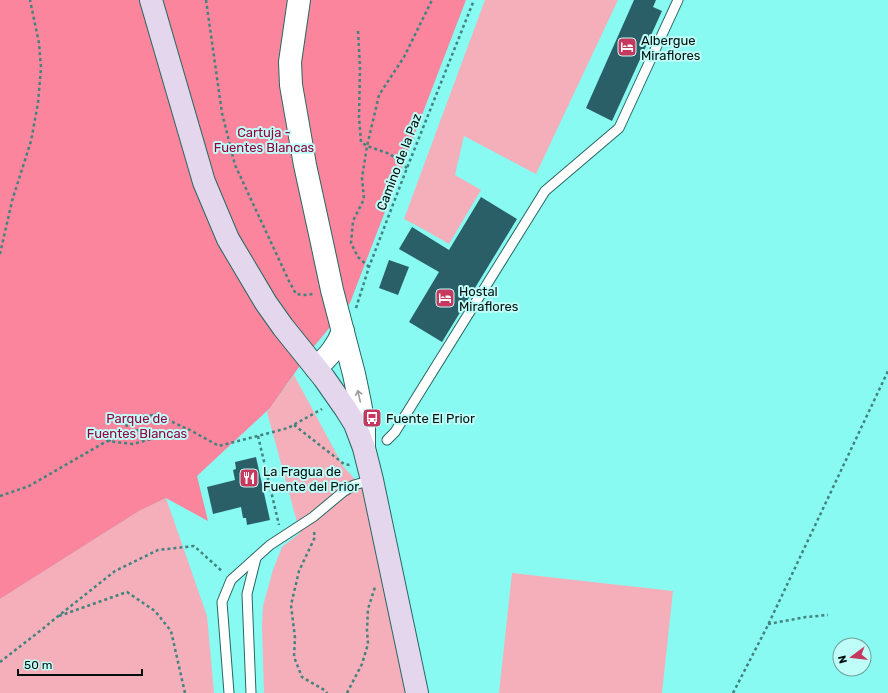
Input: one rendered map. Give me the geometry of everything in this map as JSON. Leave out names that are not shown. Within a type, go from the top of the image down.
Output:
[{"type":"main road","points":[[151,0],[204,182],[228,239],[266,303],[320,373],[355,424],[358,457],[372,480],[417,693]]},
{"type":"street","points":[[299,0],[290,62],[291,85],[305,165],[332,290],[354,374],[364,424],[358,457]]},
{"type":"street","points":[[343,330],[339,341],[320,373],[334,378],[342,375],[348,368],[350,360]]},
{"type":"lane","points":[[387,440],[395,432],[545,191],[619,128],[678,0]]},
{"type":"lane","points":[[229,693],[222,602],[231,580],[270,545],[313,517],[343,492],[354,485],[372,480]]},
{"type":"lane","points":[[251,693],[247,594],[256,558]]},
{"type":"path","points":[[0,254],[12,201],[31,140],[38,103],[41,68],[39,43],[30,0]]},
{"type":"path","points":[[206,0],[222,113],[235,166],[296,294],[304,295],[332,290]]},
{"type":"path","points":[[369,267],[358,257],[352,243],[353,222],[364,199],[362,178],[367,146],[379,95],[404,57],[432,0]]},
{"type":"path","name":"Camino de la Paz","points":[[343,330],[352,320],[369,267],[474,0]]},
{"type":"path","points":[[358,31],[360,68],[359,117],[361,142],[367,146],[390,154],[407,168]]},
{"type":"path","points":[[733,693],[768,625],[888,371]]},
{"type":"path","points":[[128,432],[126,422],[156,414],[219,446],[288,428],[326,407]]},
{"type":"path","points":[[294,425],[344,464],[358,457]]},
{"type":"path","points":[[0,496],[29,486],[107,441],[128,432],[142,429]]},
{"type":"path","points":[[107,441],[133,444],[188,429]]},
{"type":"path","points":[[258,436],[282,538]]},
{"type":"path","points":[[313,517],[315,537],[299,571],[291,605],[295,638],[294,657],[302,677],[326,692],[331,693]]},
{"type":"path","points":[[0,662],[116,571],[158,550],[194,546],[231,580]]},
{"type":"path","points":[[347,693],[362,664],[368,644],[368,609],[375,587]]},
{"type":"path","points":[[57,617],[127,592],[155,611],[171,631],[184,693]]},
{"type":"path","points":[[768,625],[806,617],[828,615]]},
{"type":"shaded area","points":[[485,0],[618,0],[536,174],[464,136],[455,175],[481,190],[449,244],[404,219]]},
{"type":"shaded area","points":[[294,375],[343,466],[362,487],[407,693],[264,693],[262,626],[263,606],[273,570],[282,547],[300,533],[267,412]]},
{"type":"shaded area","points":[[166,498],[207,616],[214,693],[0,693],[0,599],[139,511]]},
{"type":"shaded area","points":[[512,573],[673,591],[662,693],[499,693]]},
{"type":"green space","name":"Cartuja - Fuentes Blancas","points":[[0,0],[466,0],[350,303],[311,350],[270,408],[197,476],[208,521],[166,498],[139,511],[0,599]]},
{"type":"building","points":[[634,0],[656,0],[653,7],[662,11],[612,121],[586,108]]},
{"type":"building","points":[[481,197],[517,219],[442,342],[409,322],[439,272],[399,249],[412,227],[449,250]]},
{"type":"building","points":[[389,260],[409,267],[398,295],[379,288]]},
{"type":"building","points":[[256,457],[270,520],[247,525],[246,518],[243,518],[241,507],[213,514],[207,487],[235,480],[233,470],[236,469],[235,462]]},
{"type":"place","name":"Albergue Miraflores","points":[[627,47]]},
{"type":"place","name":"Hostal Miraflores","points":[[445,298]]},
{"type":"place","name":"Fuente El Prior","points":[[372,418]]},
{"type":"place","name":"La Fragua de Fuente del Prior","points":[[249,478]]},
{"type":"park label","name":"Parque de Fuentes Blancas","points":[[137,426]]}]
